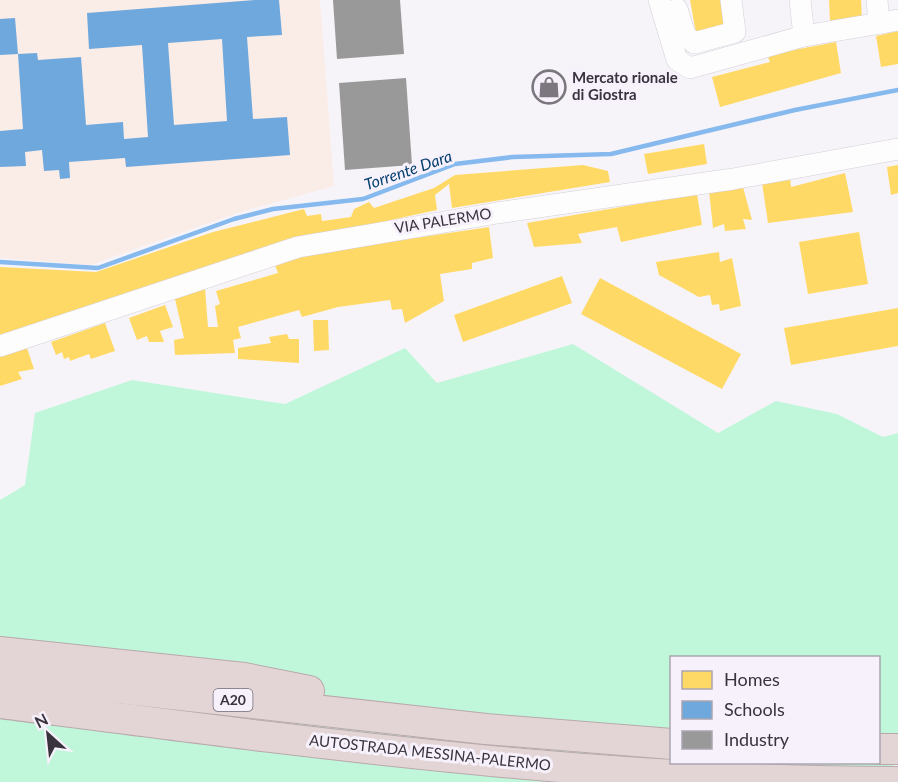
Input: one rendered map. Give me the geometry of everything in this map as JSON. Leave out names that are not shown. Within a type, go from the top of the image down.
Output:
[{"type":"highway","points":[[0,652],[255,680],[370,705],[410,719]]},
{"type":"highway","name":"AUTOSTRADA MESSINA-PALERMO","points":[[0,675],[486,729],[670,744]]},
{"type":"highway","name":"AUTOSTRADA MESSINA-PALERMO","points":[[0,717],[56,711],[479,760],[664,776],[810,782],[898,782]]},
{"type":"highway","points":[[0,717],[311,758],[407,752]]},
{"type":"highway","points":[[880,749],[898,749]]},
{"type":"street","points":[[659,0],[677,60],[690,68],[804,36],[889,21],[877,0]]},
{"type":"street","points":[[675,0],[685,35],[694,43],[735,32],[731,0]]},
{"type":"street","points":[[800,0],[804,36]]},
{"type":"street","name":"VIA PALERMO","points":[[0,346],[298,247],[496,213],[733,178],[898,149]]},
{"type":"shaded area","points":[[0,0],[320,0],[334,186],[240,212],[90,265],[0,258]]},
{"type":"green space","points":[[573,344],[718,433],[776,401],[837,414],[883,437],[898,433],[898,737],[891,782],[0,782],[0,500],[25,485],[35,413],[132,380],[285,404],[405,348],[437,383]]},
{"type":"building: Homes","points":[[690,0],[721,0],[725,28],[696,33]]},
{"type":"building: Homes","points":[[829,0],[861,0],[862,19],[830,22]]},
{"type":"building: Homes","points":[[898,31],[898,64],[881,67],[876,36]]},
{"type":"building: Homes","points":[[836,42],[841,73],[720,107],[712,77],[770,62],[767,55]]},
{"type":"building: Homes","points":[[704,144],[707,164],[648,174],[644,154]]},
{"type":"building: Homes","points":[[583,165],[608,171],[610,182],[452,208],[449,184],[435,195],[437,210],[299,240],[0,335],[0,267],[96,272],[213,232],[304,209],[307,216],[321,214],[322,221],[351,217],[354,209],[369,202],[374,208],[434,188],[455,175]]},
{"type":"building: Homes","points":[[898,165],[898,193],[891,195],[887,167]]},
{"type":"building: Homes","points":[[845,173],[853,212],[768,223],[762,183],[790,176],[791,187]]},
{"type":"building: Homes","points":[[743,187],[752,220],[743,219],[746,229],[725,231],[724,224],[713,228],[709,191]]},
{"type":"building: Homes","points":[[697,194],[702,225],[621,242],[617,227],[578,234],[582,243],[534,247],[527,223]]},
{"type":"building: Homes","points":[[489,227],[493,258],[472,263],[472,269],[440,274],[444,301],[405,323],[402,309],[392,310],[390,300],[338,307],[302,317],[299,310],[238,327],[241,338],[233,340],[235,353],[175,355],[174,340],[184,338],[175,299],[205,288],[208,327],[218,327],[215,306],[220,304],[216,291],[278,273],[275,265],[315,253]]},
{"type":"building: Homes","points":[[859,232],[868,284],[808,294],[799,242]]},
{"type":"building: Homes","points":[[719,252],[720,262],[732,258],[741,306],[720,311],[719,304],[712,305],[710,295],[699,297],[659,275],[656,262]]},
{"type":"building: Homes","points":[[562,276],[572,303],[463,342],[454,315]]},
{"type":"building: Homes","points":[[600,278],[741,354],[722,389],[581,314]]},
{"type":"building: Homes","points":[[165,305],[173,327],[160,331],[164,342],[149,342],[147,336],[137,340],[129,318]]},
{"type":"building: Homes","points":[[898,308],[898,346],[791,365],[784,328]]},
{"type":"building: Homes","points":[[313,320],[328,320],[329,350],[314,351]]},
{"type":"building: Homes","points":[[105,323],[115,351],[91,359],[89,354],[70,361],[69,357],[64,359],[62,352],[56,355],[51,342]]},
{"type":"building: Homes","points":[[287,334],[289,339],[299,339],[299,363],[238,359],[238,348],[271,343],[269,337]]},
{"type":"building: Homes","points":[[27,348],[34,369],[18,372],[22,379],[0,386],[0,356]]},
{"type":"building: Schools","points":[[279,0],[282,35],[247,37],[253,119],[287,117],[290,155],[126,167],[125,158],[69,162],[70,178],[60,179],[59,170],[44,171],[42,150],[25,152],[26,166],[0,167],[0,131],[23,129],[18,54],[37,53],[38,60],[81,57],[86,125],[123,122],[124,139],[148,137],[142,45],[89,49],[87,13]],"holes":[[[222,39],[227,121],[174,125],[168,43]]]},
{"type":"building: Schools","points":[[15,18],[18,54],[0,55],[0,19]]},
{"type":"building: Industry","points":[[333,0],[400,0],[404,54],[337,59]]},
{"type":"building: Industry","points":[[406,78],[412,165],[345,170],[339,83]]},
{"type":"waterway","name":"Torrente Dara","points":[[0,262],[98,268],[234,219],[273,209],[363,199],[455,164],[513,157],[611,154],[795,110],[898,90]]},
{"type":"place","name":"Mercato rionale di Giostra","points":[[549,87]]}]
